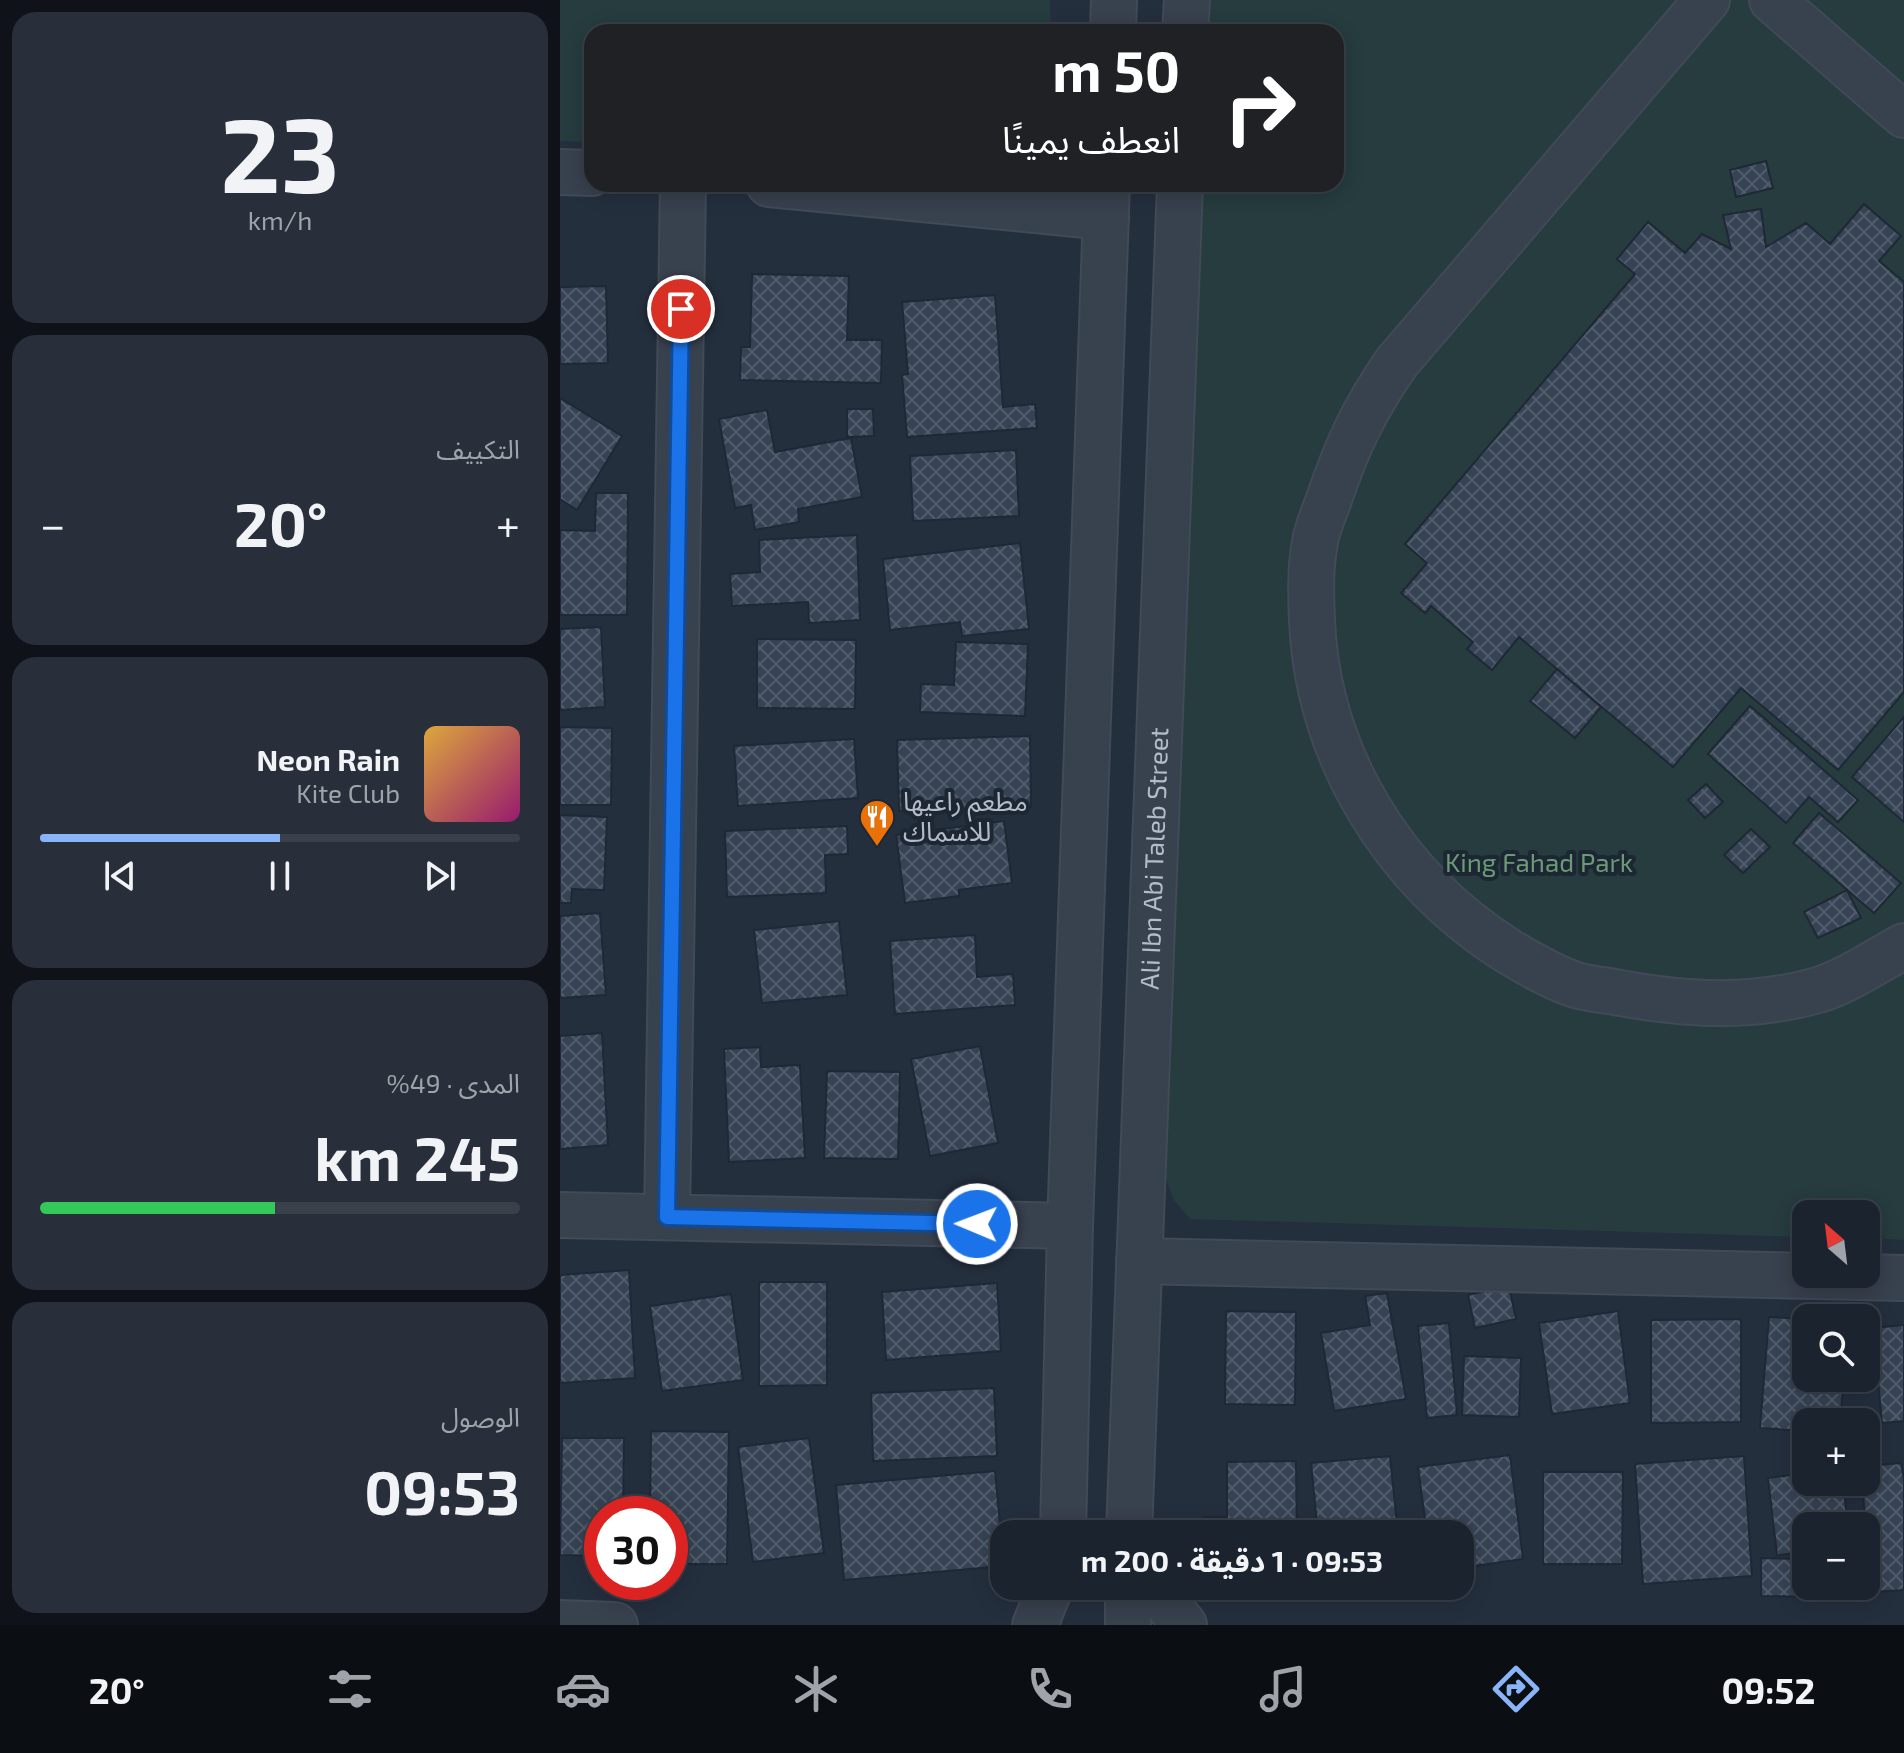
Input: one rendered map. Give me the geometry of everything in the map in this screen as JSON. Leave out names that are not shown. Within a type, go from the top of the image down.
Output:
[{"type":"street","points":[[1113,24],[1114,0]]},
{"type":"street","points":[[1186,24],[1187,0]]},
{"type":"street","points":[[1707,0],[1397,362],[1369,402],[1350,441],[1315,541],[1312,629],[1321,691],[1335,739],[1355,786],[1380,829],[1411,869],[1446,905],[1485,936],[1528,963],[1573,984],[1673,1002],[1718,1005],[1772,1000],[1821,989],[1904,946]]},
{"type":"street","points":[[1772,0],[1904,115]]},
{"type":"street","points":[[560,172],[584,173]]},
{"type":"street","points":[[667,1217],[683,192]]},
{"type":"street","points":[[928,192],[1106,201],[1070,1226],[1063,1520]]},
{"type":"street","name":"Ali Ibn Abi Taleb Street","points":[[1130,1520],[1180,192]]},
{"type":"street","points":[[560,1215],[1070,1226]]},
{"type":"street","points":[[1139,1261],[1904,1278]]},
{"type":"street","points":[[1035,1625],[1045,1600]]},
{"type":"street","points":[[1128,1600],[1128,1625]]},
{"type":"street","points":[[1164,1600],[1184,1625]]},
{"type":"street","points":[[560,1623],[615,1625]]},
{"type":"green space","points":[[560,0],[1050,0],[1051,24],[584,24],[584,142],[560,141]]},
{"type":"green space","name":"King Fahad Park","points":[[1202,0],[1904,0],[1904,1240],[1880,1239],[1880,1200],[1792,1200],[1792,1237],[1190,1219],[1174,1200],[1163,1171],[1197,192],[1344,192],[1344,24],[1201,24]]},
{"type":"building","points":[[1766,161],[1773,188],[1736,197],[1730,170]]},
{"type":"building","points":[[1864,204],[1901,236],[1879,261],[1904,282],[1904,692],[1838,770],[1741,688],[1673,767],[1519,637],[1492,670],[1467,649],[1473,642],[1431,606],[1425,613],[1401,593],[1427,563],[1405,544],[1635,274],[1617,259],[1648,222],[1685,253],[1702,234],[1731,249],[1723,215],[1761,209],[1766,247],[1806,223],[1830,244]]},
{"type":"building","points":[[752,274],[849,276],[847,340],[882,340],[881,383],[740,380],[741,347],[750,347]]},
{"type":"building","points":[[606,286],[608,363],[560,364],[560,287]]},
{"type":"building","points":[[995,295],[1003,407],[1035,404],[1037,428],[907,437],[902,375],[908,374],[902,302]]},
{"type":"building","points":[[560,398],[622,436],[577,510],[560,499]]},
{"type":"building","points":[[847,409],[873,409],[874,436],[847,437]]},
{"type":"building","points":[[767,410],[775,452],[851,438],[862,497],[798,509],[799,522],[755,530],[751,505],[735,508],[719,419]]},
{"type":"building","points":[[1016,450],[1019,516],[913,521],[910,456]]},
{"type":"building","points":[[596,493],[628,493],[627,615],[560,615],[560,530],[595,531]]},
{"type":"building","points":[[857,535],[860,620],[809,623],[808,602],[732,606],[730,574],[760,572],[759,540]]},
{"type":"building","points":[[1020,543],[1029,629],[962,636],[960,622],[890,630],[883,559]]},
{"type":"building","points":[[601,627],[605,707],[560,710],[560,629]]},
{"type":"building","points":[[757,639],[856,640],[855,709],[757,708]]},
{"type":"building","points":[[956,642],[1028,644],[1025,716],[920,712],[921,684],[954,685]]},
{"type":"building","points":[[1557,669],[1601,707],[1575,738],[1530,701]]},
{"type":"building","points":[[1750,706],[1858,800],[1838,822],[1809,797],[1786,823],[1708,754]]},
{"type":"building","points":[[1904,717],[1904,822],[1852,777]]},
{"type":"building","points":[[560,727],[612,728],[611,805],[560,805]]},
{"type":"building","points":[[1030,736],[1031,807],[899,811],[897,740]]},
{"type":"building","points":[[854,739],[858,798],[738,806],[734,746]]},
{"type":"building","points":[[1706,784],[1723,802],[1705,818],[1688,800]]},
{"type":"building","points":[[1819,813],[1901,883],[1874,913],[1793,843]]},
{"type":"building","points":[[560,815],[607,817],[604,890],[572,889],[571,903],[560,903]]},
{"type":"building","points":[[1004,821],[1012,883],[959,890],[959,896],[905,903],[896,835]]},
{"type":"building","points":[[847,826],[848,854],[825,855],[826,893],[727,897],[725,831]]},
{"type":"building","points":[[1751,829],[1770,847],[1743,873],[1724,855]]},
{"type":"building","points":[[1847,890],[1861,918],[1818,938],[1804,912]]},
{"type":"building","points":[[600,913],[606,995],[560,998],[560,916]]},
{"type":"building","points":[[839,921],[847,995],[762,1003],[754,930]]},
{"type":"building","points":[[975,935],[977,977],[1013,974],[1015,1005],[895,1014],[890,941]]},
{"type":"building","points":[[602,1033],[608,1145],[560,1149],[560,1036]]},
{"type":"building","points":[[980,1046],[998,1143],[930,1156],[911,1059]]},
{"type":"building","points":[[760,1047],[761,1067],[800,1065],[805,1158],[729,1162],[724,1049]]},
{"type":"building","points":[[827,1071],[900,1072],[898,1159],[824,1158]]},
{"type":"building","points":[[629,1270],[635,1378],[560,1383],[560,1275]]},
{"type":"building","points":[[759,1282],[827,1282],[827,1385],[759,1386]]},
{"type":"building","points":[[997,1283],[1001,1351],[886,1360],[882,1292]]},
{"type":"building","points":[[1509,1286],[1516,1319],[1475,1328],[1468,1295]]},
{"type":"building","points":[[1387,1293],[1406,1399],[1334,1411],[1321,1333],[1370,1325],[1365,1296]]},
{"type":"building","points":[[731,1294],[743,1380],[662,1391],[650,1306]]},
{"type":"building","points":[[1226,1311],[1296,1312],[1295,1405],[1225,1404]]},
{"type":"building","points":[[1618,1311],[1630,1403],[1552,1414],[1539,1323]]},
{"type":"building","points":[[1769,1317],[1792,1318],[1792,1392],[1843,1392],[1841,1408],[1792,1408],[1792,1430],[1760,1428]]},
{"type":"building","points":[[1741,1319],[1741,1422],[1651,1423],[1651,1320]]},
{"type":"building","points":[[1449,1323],[1457,1415],[1427,1418],[1418,1326]]},
{"type":"building","points":[[1904,1325],[1904,1421],[1882,1423],[1880,1327]]},
{"type":"building","points":[[1464,1356],[1521,1358],[1519,1417],[1462,1415]]},
{"type":"building","points":[[994,1388],[997,1456],[873,1461],[871,1393]]},
{"type":"building","points":[[651,1431],[729,1432],[727,1564],[688,1564],[688,1496],[650,1496]]},
{"type":"building","points":[[562,1438],[624,1438],[623,1496],[584,1496],[584,1556],[560,1555]]},
{"type":"building","points":[[809,1438],[824,1553],[753,1562],[738,1447]]},
{"type":"building","points":[[1510,1455],[1523,1559],[1474,1566],[1474,1520],[1425,1520],[1418,1467]]},
{"type":"building","points":[[1390,1456],[1397,1520],[1317,1520],[1311,1463]]},
{"type":"building","points":[[1744,1456],[1752,1576],[1643,1584],[1635,1464]]},
{"type":"building","points":[[1296,1461],[1297,1520],[1203,1520],[1203,1517],[1227,1517],[1227,1462]]},
{"type":"building","points":[[1901,1463],[1904,1479],[1904,1590],[1880,1591],[1880,1512],[1864,1512],[1863,1496],[1880,1496],[1880,1465]]},
{"type":"building","points":[[995,1471],[1000,1520],[990,1520],[990,1567],[844,1580],[836,1485]]},
{"type":"building","points":[[1543,1472],[1623,1472],[1622,1564],[1543,1564]]},
{"type":"building","points":[[1792,1475],[1792,1496],[1845,1496],[1846,1512],[1792,1512],[1792,1553],[1777,1555],[1768,1478]]},
{"type":"building","points":[[1761,1558],[1792,1559],[1792,1597],[1761,1596]]},
{"type":"place","name":"مطعم راعيها للاسماك","points":[[877,848]]},
{"type":"route","points":[[681,309],[667,1217],[977,1224]]}]
